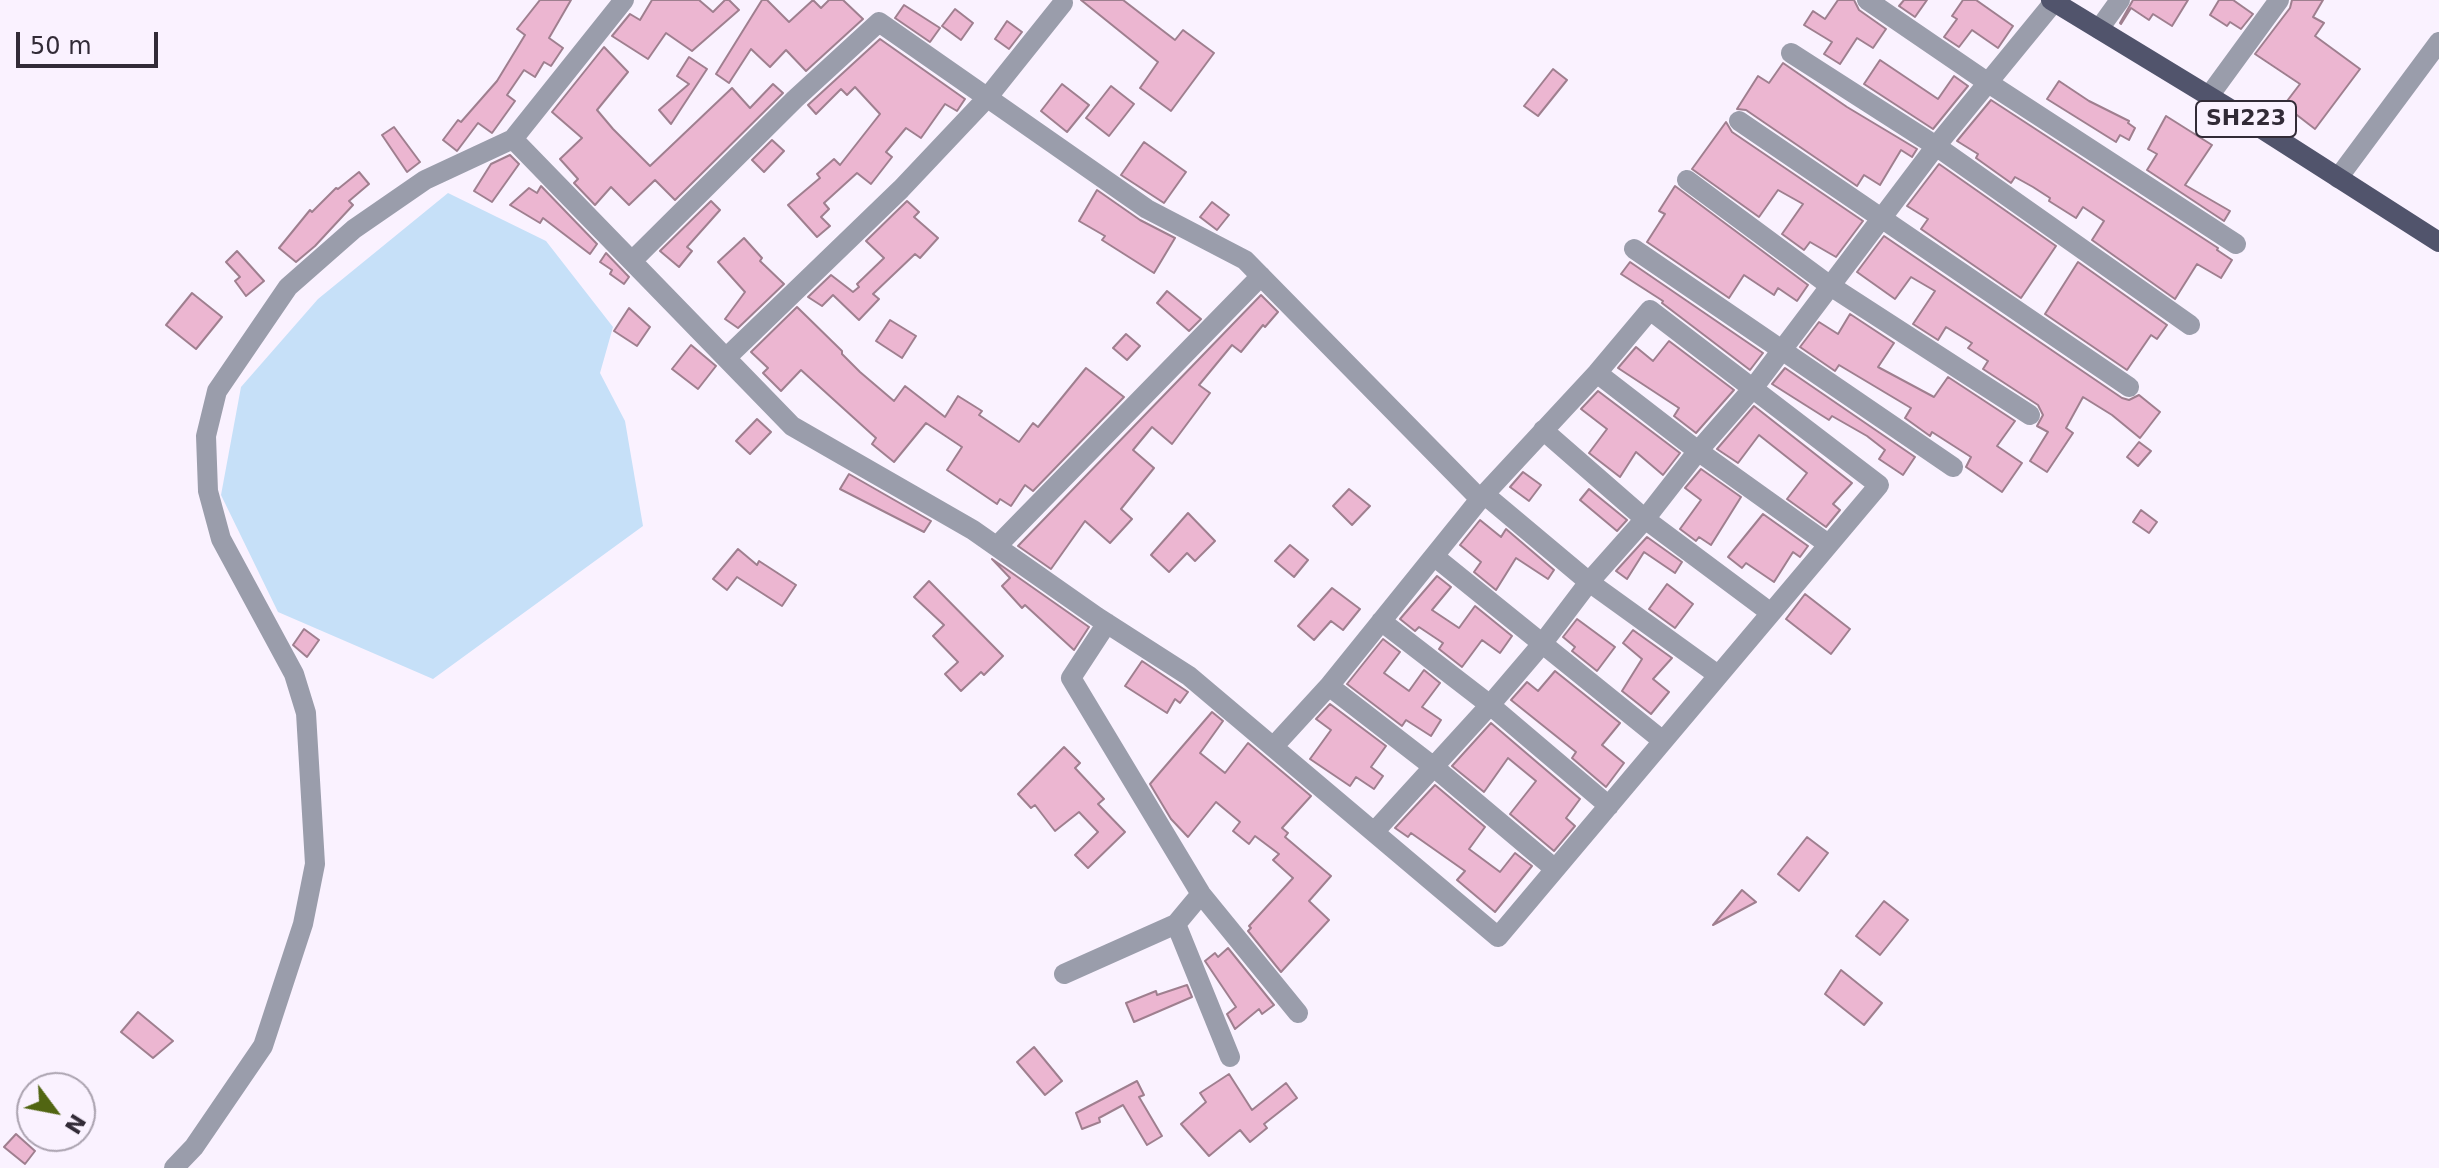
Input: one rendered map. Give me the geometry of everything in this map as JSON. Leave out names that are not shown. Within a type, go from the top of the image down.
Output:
[{"type":"main road","name":"SH223","points":[[2052,1],[2439,242]]},
{"type":"street","points":[[174,1168],[194,1147],[263,1046],[303,924],[315,864],[306,713],[294,674],[221,539],[208,491],[206,436],[217,391],[288,287],[354,229],[425,180],[513,139],[624,0]]},
{"type":"street","points":[[1867,0],[2236,244]]},
{"type":"street","points":[[2099,29],[2120,0]]},
{"type":"street","points":[[2209,96],[2279,0]]},
{"type":"street","points":[[1375,831],[1490,705],[1754,387],[1936,146],[2052,1]]},
{"type":"street","points":[[727,357],[901,189],[987,98],[1063,3]]},
{"type":"street","points":[[632,261],[795,99],[879,22],[1147,209],[1245,260],[1482,497],[1589,582],[1718,675]]},
{"type":"street","points":[[2338,178],[2439,42]]},
{"type":"street","points":[[1791,53],[1936,146],[2190,325]]},
{"type":"street","points":[[1739,121],[2129,387]]},
{"type":"street","points":[[513,139],[792,426],[997,546],[1189,676],[1498,937],[1879,485],[1650,310],[1597,373],[1482,497],[1329,686],[1274,746]]},
{"type":"street","points":[[1687,180],[1829,285],[2030,415]]},
{"type":"street","points":[[1634,249],[1953,467]]},
{"type":"street","points":[[997,546],[1261,276]]},
{"type":"street","points":[[1597,373],[1698,451],[1828,544]]},
{"type":"street","points":[[1543,430],[1645,519],[1771,613]]},
{"type":"street","points":[[1435,557],[1663,741]]},
{"type":"street","points":[[1381,621],[1490,705],[1609,806]]},
{"type":"street","points":[[1107,623],[1071,678],[1201,894],[1298,1013]]},
{"type":"street","points":[[1329,686],[1435,768],[1555,869]]},
{"type":"street","points":[[1064,974],[1176,924],[1201,894]]},
{"type":"street","points":[[1176,924],[1230,1057]]},
{"type":"water","points":[[448,193],[546,241],[613,327],[600,373],[625,421],[643,526],[433,679],[278,612],[221,495],[241,387],[318,299]]},
{"type":"building","points":[[540,0],[571,0],[549,38],[563,48],[551,66],[544,62],[535,77],[524,70],[507,95],[515,101],[492,133],[478,123],[457,151],[443,140],[458,120],[461,122],[497,81],[525,35],[517,29]]},
{"type":"building","points":[[652,0],[699,0],[713,12],[729,0],[739,10],[692,51],[666,33],[648,59],[612,36],[630,14],[640,20]]},
{"type":"building","points":[[762,0],[767,0],[789,22],[813,0],[821,8],[829,0],[843,0],[863,19],[806,71],[786,50],[770,67],[751,49],[729,83],[716,74]]},
{"type":"building","points":[[1081,0],[1123,0],[1175,40],[1183,30],[1214,53],[1171,111],[1140,88],[1158,62]]},
{"type":"building","points":[[1838,0],[1854,0],[1859,10],[1886,29],[1873,48],[1857,38],[1840,64],[1824,54],[1832,42],[1804,25],[1813,11],[1825,19]]},
{"type":"building","points":[[1904,0],[1927,0],[1915,17],[1899,6]]},
{"type":"building","points":[[1963,0],[1976,0],[2013,26],[1998,48],[1972,30],[1959,47],[1944,37],[1957,19],[1952,16]]},
{"type":"building","points":[[2133,0],[2188,0],[2172,26],[2153,14],[2149,20],[2131,8],[2121,24]]},
{"type":"building","points":[[2219,0],[2233,0],[2253,14],[2241,29],[2230,22],[2227,26],[2210,15]]},
{"type":"building","points":[[2292,0],[2323,0],[2313,17],[2324,23],[2315,36],[2360,69],[2315,129],[2284,105],[2300,84],[2255,54],[2290,8]]},
{"type":"building","points":[[904,5],[940,28],[930,42],[895,18]]},
{"type":"building","points":[[955,9],[973,23],[961,40],[942,26]]},
{"type":"building","points":[[1007,21],[1022,32],[1009,49],[995,39]]},
{"type":"building","points":[[880,39],[965,99],[957,111],[945,104],[921,138],[906,128],[886,152],[892,157],[871,184],[857,173],[824,203],[829,209],[821,217],[830,226],[817,237],[788,205],[820,178],[817,174],[834,159],[840,165],[880,114],[855,87],[847,95],[841,89],[816,114],[808,105]]},
{"type":"building","points":[[604,47],[628,72],[597,110],[650,166],[732,88],[750,108],[773,84],[783,93],[675,200],[655,180],[629,205],[611,187],[595,205],[574,183],[578,179],[560,159],[582,138],[552,112]]},
{"type":"building","points":[[689,57],[707,69],[671,124],[659,110],[689,84],[677,76]]},
{"type":"building","points":[[1880,60],[1938,99],[1954,76],[1968,86],[1933,129],[1864,84]]},
{"type":"building","points":[[1783,63],[1847,107],[1917,149],[1912,157],[1901,150],[1880,185],[1864,175],[1857,186],[1746,110],[1737,109],[1758,76],[1769,83]]},
{"type":"building","points":[[1553,69],[1567,80],[1538,116],[1524,106]]},
{"type":"building","points":[[2059,81],[2089,101],[2129,121],[2135,128],[2129,140],[2120,135],[2116,142],[2047,99]]},
{"type":"building","points":[[1062,84],[1089,105],[1067,132],[1041,111]]},
{"type":"building","points":[[1111,86],[1134,104],[1109,136],[1086,118]]},
{"type":"building","points":[[1991,100],[2218,248],[2232,260],[2221,278],[2197,264],[2175,299],[2092,240],[2104,221],[2083,207],[2076,218],[2033,187],[2015,177],[2011,183],[1976,158],[1978,154],[1957,141]]},
{"type":"building","points":[[2166,116],[2212,145],[2185,185],[2230,211],[2224,221],[2147,170],[2157,154],[2148,149]]},
{"type":"building","points":[[1726,122],[1732,132],[1863,221],[1836,257],[1810,242],[1804,250],[1782,234],[1803,204],[1778,190],[1759,217],[1692,169]]},
{"type":"building","points":[[394,127],[420,162],[407,172],[382,135]]},
{"type":"building","points":[[772,140],[784,151],[764,172],[752,160]]},
{"type":"building","points":[[1144,142],[1186,172],[1164,203],[1121,175]]},
{"type":"building","points":[[510,155],[519,164],[492,202],[474,191],[491,164]]},
{"type":"building","points":[[1939,164],[2056,246],[2021,298],[1921,229],[1928,219],[1907,206]]},
{"type":"building","points":[[359,172],[369,184],[349,201],[353,205],[315,246],[296,262],[279,248],[310,210],[312,212],[336,188]]},
{"type":"building","points":[[541,186],[597,244],[590,254],[543,218],[540,223],[510,205],[529,188],[537,193]]},
{"type":"building","points":[[1675,186],[1808,285],[1797,301],[1778,288],[1774,295],[1744,275],[1729,298],[1647,242],[1665,214],[1659,211]]},
{"type":"building","points":[[1097,190],[1140,220],[1175,238],[1154,273],[1102,240],[1105,236],[1079,221]]},
{"type":"building","points":[[711,201],[720,210],[687,247],[692,251],[679,267],[660,251]]},
{"type":"building","points":[[907,201],[919,212],[914,217],[938,238],[920,258],[915,254],[873,294],[879,299],[859,320],[833,295],[822,306],[808,297],[831,275],[853,292],[859,287],[857,284],[884,258],[866,241]]},
{"type":"building","points":[[1212,202],[1229,215],[1217,230],[1200,217]]},
{"type":"building","points":[[1884,236],[2122,398],[2129,400],[2139,395],[2160,412],[2140,438],[2083,397],[2066,428],[2073,433],[2047,472],[2030,461],[2048,432],[2037,426],[2043,415],[2038,405],[1983,369],[1988,361],[1968,348],[1972,343],[1946,327],[1938,340],[1913,324],[1935,291],[1911,277],[1895,299],[1857,272]]},
{"type":"building","points":[[744,238],[762,258],[760,261],[784,284],[738,328],[725,319],[745,292],[718,262]]},
{"type":"building","points":[[237,251],[264,281],[246,296],[235,281],[240,277],[226,262]]},
{"type":"building","points":[[606,253],[629,277],[624,284],[600,262]]},
{"type":"building","points":[[1630,262],[1763,353],[1750,370],[1663,301],[1621,274]]},
{"type":"building","points":[[2078,262],[2167,325],[2157,339],[2151,335],[2127,370],[2045,314]]},
{"type":"building","points":[[1167,291],[1201,319],[1189,331],[1157,303]]},
{"type":"building","points":[[192,293],[222,317],[196,349],[166,325]]},
{"type":"building","points":[[1261,295],[1278,312],[1241,352],[1232,345],[1199,385],[1210,393],[1172,444],[1152,427],[1133,450],[1154,468],[1121,509],[1132,519],[1110,543],[1085,521],[1051,569],[1018,546]]},
{"type":"building","points":[[797,307],[860,372],[894,401],[905,386],[945,417],[958,396],[982,411],[979,415],[1019,442],[1033,423],[1038,427],[1086,368],[1124,397],[1033,491],[1025,485],[1011,506],[1000,499],[997,504],[947,470],[962,447],[926,423],[894,462],[872,444],[876,438],[801,370],[781,391],[763,373],[768,368],[751,352]]},
{"type":"building","points":[[629,308],[650,327],[637,346],[614,331]]},
{"type":"building","points":[[1850,314],[1894,343],[1878,367],[1934,397],[1948,377],[2015,421],[1997,446],[2022,463],[2002,492],[1966,467],[1971,457],[1932,432],[1930,436],[1905,418],[1911,408],[1839,365],[1835,371],[1800,347],[1819,322],[1838,334]]},
{"type":"building","points":[[890,320],[916,336],[902,358],[876,341]]},
{"type":"building","points":[[1126,334],[1140,346],[1127,360],[1113,348]]},
{"type":"building","points":[[1669,341],[1734,390],[1696,433],[1674,416],[1679,408],[1618,368],[1636,347],[1653,361]]},
{"type":"building","points":[[691,345],[716,366],[698,389],[672,369]]},
{"type":"building","points":[[1785,368],[1915,457],[1903,475],[1879,459],[1885,450],[1867,436],[1832,416],[1829,420],[1772,384]]},
{"type":"building","points":[[1598,391],[1680,453],[1663,475],[1636,452],[1620,477],[1589,453],[1607,429],[1581,409]]},
{"type":"building","points":[[1754,406],[1852,483],[1833,504],[1840,510],[1826,527],[1787,499],[1807,473],[1759,435],[1738,463],[1717,449]]},
{"type":"building","points":[[757,419],[771,432],[750,454],[736,441]]},
{"type":"building","points":[[2139,442],[2151,451],[2138,466],[2127,457]]},
{"type":"building","points":[[1701,469],[1741,497],[1711,545],[1699,537],[1696,541],[1680,529],[1701,500],[1685,488]]},
{"type":"building","points":[[1523,472],[1541,485],[1529,501],[1510,487]]},
{"type":"building","points":[[849,474],[931,521],[924,532],[840,489]]},
{"type":"building","points":[[1349,489],[1370,506],[1352,525],[1333,506]]},
{"type":"building","points":[[1589,489],[1627,520],[1617,531],[1580,500]]},
{"type":"building","points":[[2141,510],[2157,522],[2149,533],[2133,522]]},
{"type":"building","points":[[1188,513],[1215,541],[1195,561],[1187,553],[1169,572],[1151,555]]},
{"type":"building","points":[[1763,514],[1808,546],[1800,557],[1793,552],[1774,582],[1746,563],[1742,568],[1728,557]]},
{"type":"building","points":[[1480,520],[1501,537],[1506,529],[1554,570],[1548,579],[1516,558],[1496,590],[1474,572],[1481,562],[1460,545]]},
{"type":"building","points":[[1647,537],[1682,562],[1675,573],[1644,552],[1627,579],[1616,571]]},
{"type":"building","points":[[1290,545],[1308,560],[1294,577],[1275,561]]},
{"type":"building","points":[[738,549],[757,565],[759,561],[796,585],[782,606],[737,577],[727,590],[713,579]]},
{"type":"building","points":[[992,559],[1089,627],[1074,650],[1025,605],[1022,608],[1002,586],[1010,578]]},
{"type":"building","points":[[1437,576],[1451,587],[1432,610],[1459,628],[1475,606],[1512,636],[1500,653],[1482,640],[1462,667],[1439,649],[1443,643],[1419,627],[1415,631],[1400,619]]},
{"type":"building","points":[[929,581],[1003,656],[984,675],[981,672],[961,691],[945,674],[958,662],[933,636],[944,625],[914,597]]},
{"type":"building","points":[[1667,584],[1693,604],[1675,628],[1649,609]]},
{"type":"building","points":[[1332,588],[1360,609],[1343,630],[1331,621],[1314,640],[1298,626]]},
{"type":"building","points":[[1805,594],[1850,629],[1831,654],[1786,619]]},
{"type":"building","points":[[1577,619],[1615,647],[1597,671],[1572,651],[1575,647],[1563,637]]},
{"type":"building","points":[[304,629],[319,640],[307,657],[293,645]]},
{"type":"building","points":[[1633,630],[1672,658],[1653,679],[1669,692],[1651,714],[1622,691],[1642,659],[1623,643]]},
{"type":"building","points":[[1383,639],[1400,652],[1384,673],[1409,691],[1424,670],[1440,683],[1422,707],[1441,720],[1431,736],[1406,720],[1402,726],[1347,684]]},
{"type":"building","points":[[1142,661],[1188,692],[1180,703],[1175,699],[1167,713],[1125,686]]},
{"type":"building","points":[[1555,671],[1620,723],[1602,745],[1624,763],[1606,787],[1572,758],[1576,752],[1511,700],[1527,682],[1538,691]]},
{"type":"building","points":[[1330,704],[1386,746],[1371,767],[1383,776],[1374,789],[1356,777],[1350,786],[1310,759],[1331,730],[1316,719]]},
{"type":"building","points":[[1212,712],[1223,721],[1200,753],[1225,773],[1248,743],[1311,796],[1282,828],[1288,833],[1285,837],[1331,876],[1309,901],[1329,920],[1281,972],[1248,931],[1249,926],[1293,878],[1273,860],[1279,854],[1255,836],[1249,844],[1233,831],[1240,822],[1216,802],[1188,837],[1171,819],[1150,784]]},
{"type":"building","points":[[1491,723],[1580,799],[1566,818],[1575,826],[1554,851],[1510,814],[1536,781],[1508,758],[1484,792],[1452,766]]},
{"type":"building","points":[[1064,747],[1080,763],[1075,768],[1104,799],[1098,804],[1125,832],[1088,868],[1075,855],[1098,832],[1079,812],[1055,831],[1035,805],[1031,808],[1018,794]]},
{"type":"building","points":[[1435,785],[1485,827],[1469,849],[1500,872],[1515,853],[1532,866],[1495,912],[1457,880],[1465,871],[1411,833],[1408,837],[1395,828]]},
{"type":"building","points":[[1807,837],[1828,853],[1799,891],[1778,874]]},
{"type":"building","points":[[1742,890],[1756,902],[1713,925]]},
{"type":"building","points":[[1884,901],[1908,920],[1880,955],[1856,936]]},
{"type":"building","points":[[1228,948],[1274,1005],[1262,1014],[1259,1009],[1235,1029],[1227,1014],[1236,1007],[1205,961],[1215,953],[1218,957]]},
{"type":"building","points":[[1841,970],[1882,1003],[1864,1025],[1825,994]]},
{"type":"building","points":[[1187,985],[1192,997],[1134,1022],[1126,1003],[1156,991],[1157,995]]},
{"type":"building","points":[[138,1012],[173,1041],[153,1058],[121,1032]]},
{"type":"building","points":[[1034,1047],[1062,1081],[1045,1095],[1017,1062]]},
{"type":"building","points":[[1229,1074],[1252,1110],[1286,1083],[1297,1098],[1264,1124],[1267,1128],[1250,1142],[1240,1130],[1209,1156],[1181,1124],[1206,1102],[1200,1093]]},
{"type":"building","points":[[1137,1081],[1144,1095],[1139,1097],[1162,1136],[1147,1145],[1123,1105],[1099,1118],[1100,1122],[1082,1129],[1076,1113]]},
{"type":"building","points":[[16,1134],[16,1152],[34,1152],[25,1164],[4,1147]]}]
